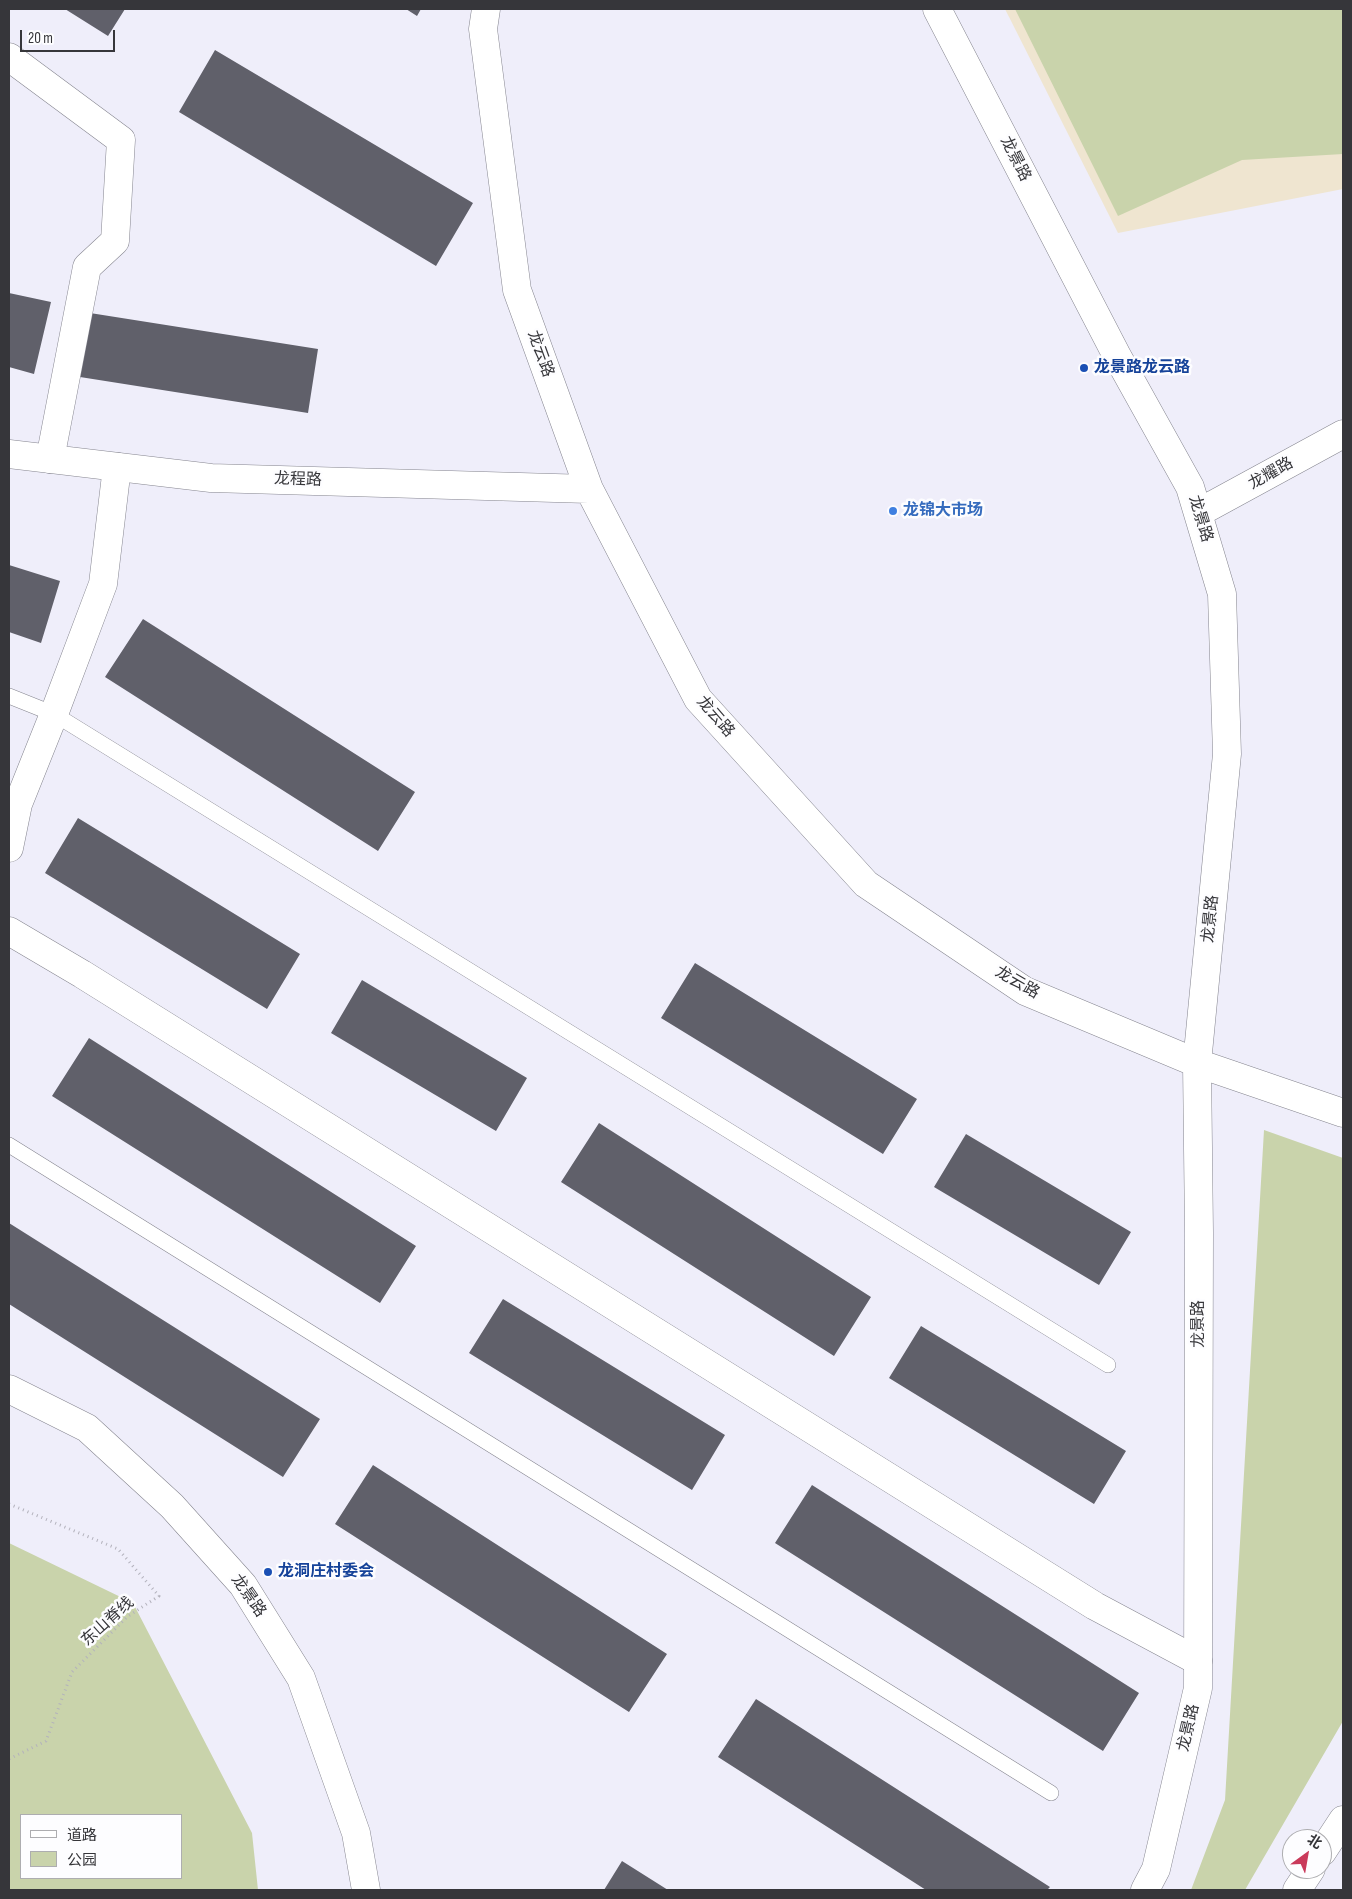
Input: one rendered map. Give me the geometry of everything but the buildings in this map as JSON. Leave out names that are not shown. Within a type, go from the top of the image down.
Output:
[{"type":"street","name":"龙云路","points":[[486,9],[483,29],[517,290],[589,489],[698,699],[866,884],[1025,991],[1197,1063],[1343,1113]]},
{"type":"street","name":"龙景路","points":[[937,9],[1116,354],[1190,486],[1222,594],[1227,754],[1197,1063],[1199,1233],[1198,1688],[1156,1869],[1145,1890]]},
{"type":"street","points":[[9,57],[122,140],[115,241],[87,267],[50,459]]},
{"type":"street","name":"龙耀路","points":[[1198,513],[1343,434]]},
{"type":"street","name":"龙程路","points":[[9,454],[211,478],[589,489]]},
{"type":"street","points":[[9,848],[18,804],[103,584],[117,467]]},
{"type":"street","points":[[9,931],[91,979],[1095,1606],[1198,1661]]},
{"type":"street","name":"龙景路","points":[[9,1389],[88,1428],[172,1506],[243,1585],[301,1678],[356,1833],[366,1890]]},
{"type":"street","points":[[1332,1837],[1343,1820]]},
{"type":"street","points":[[1297,1890],[1304,1879]]},
{"type":"lane","points":[[9,696],[54,714],[1108,1365]]},
{"type":"lane","points":[[9,1145],[1051,1792]]},
{"type":"path","name":"东山脊线","points":[[9,1504],[118,1549],[159,1596],[127,1617],[72,1672],[46,1741],[9,1759]]},
{"type":"shaded area","points":[[1005,9],[1343,9],[1343,189],[1118,233]]},
{"type":"green space","points":[[1015,9],[1343,9],[1343,154],[1242,160],[1118,216]]},
{"type":"green space","points":[[1264,1130],[1343,1158],[1343,1721],[1245,1890],[1191,1890],[1225,1800]]},
{"type":"green space","points":[[9,1543],[133,1603],[252,1833],[258,1890],[9,1890]]},
{"type":"place","name":"龙景路龙云路","points":[[1084,368]]},
{"type":"place","name":"龙锦大市场","points":[[893,511]]},
{"type":"place","name":"龙洞庄村委会","points":[[268,1572]]}]
